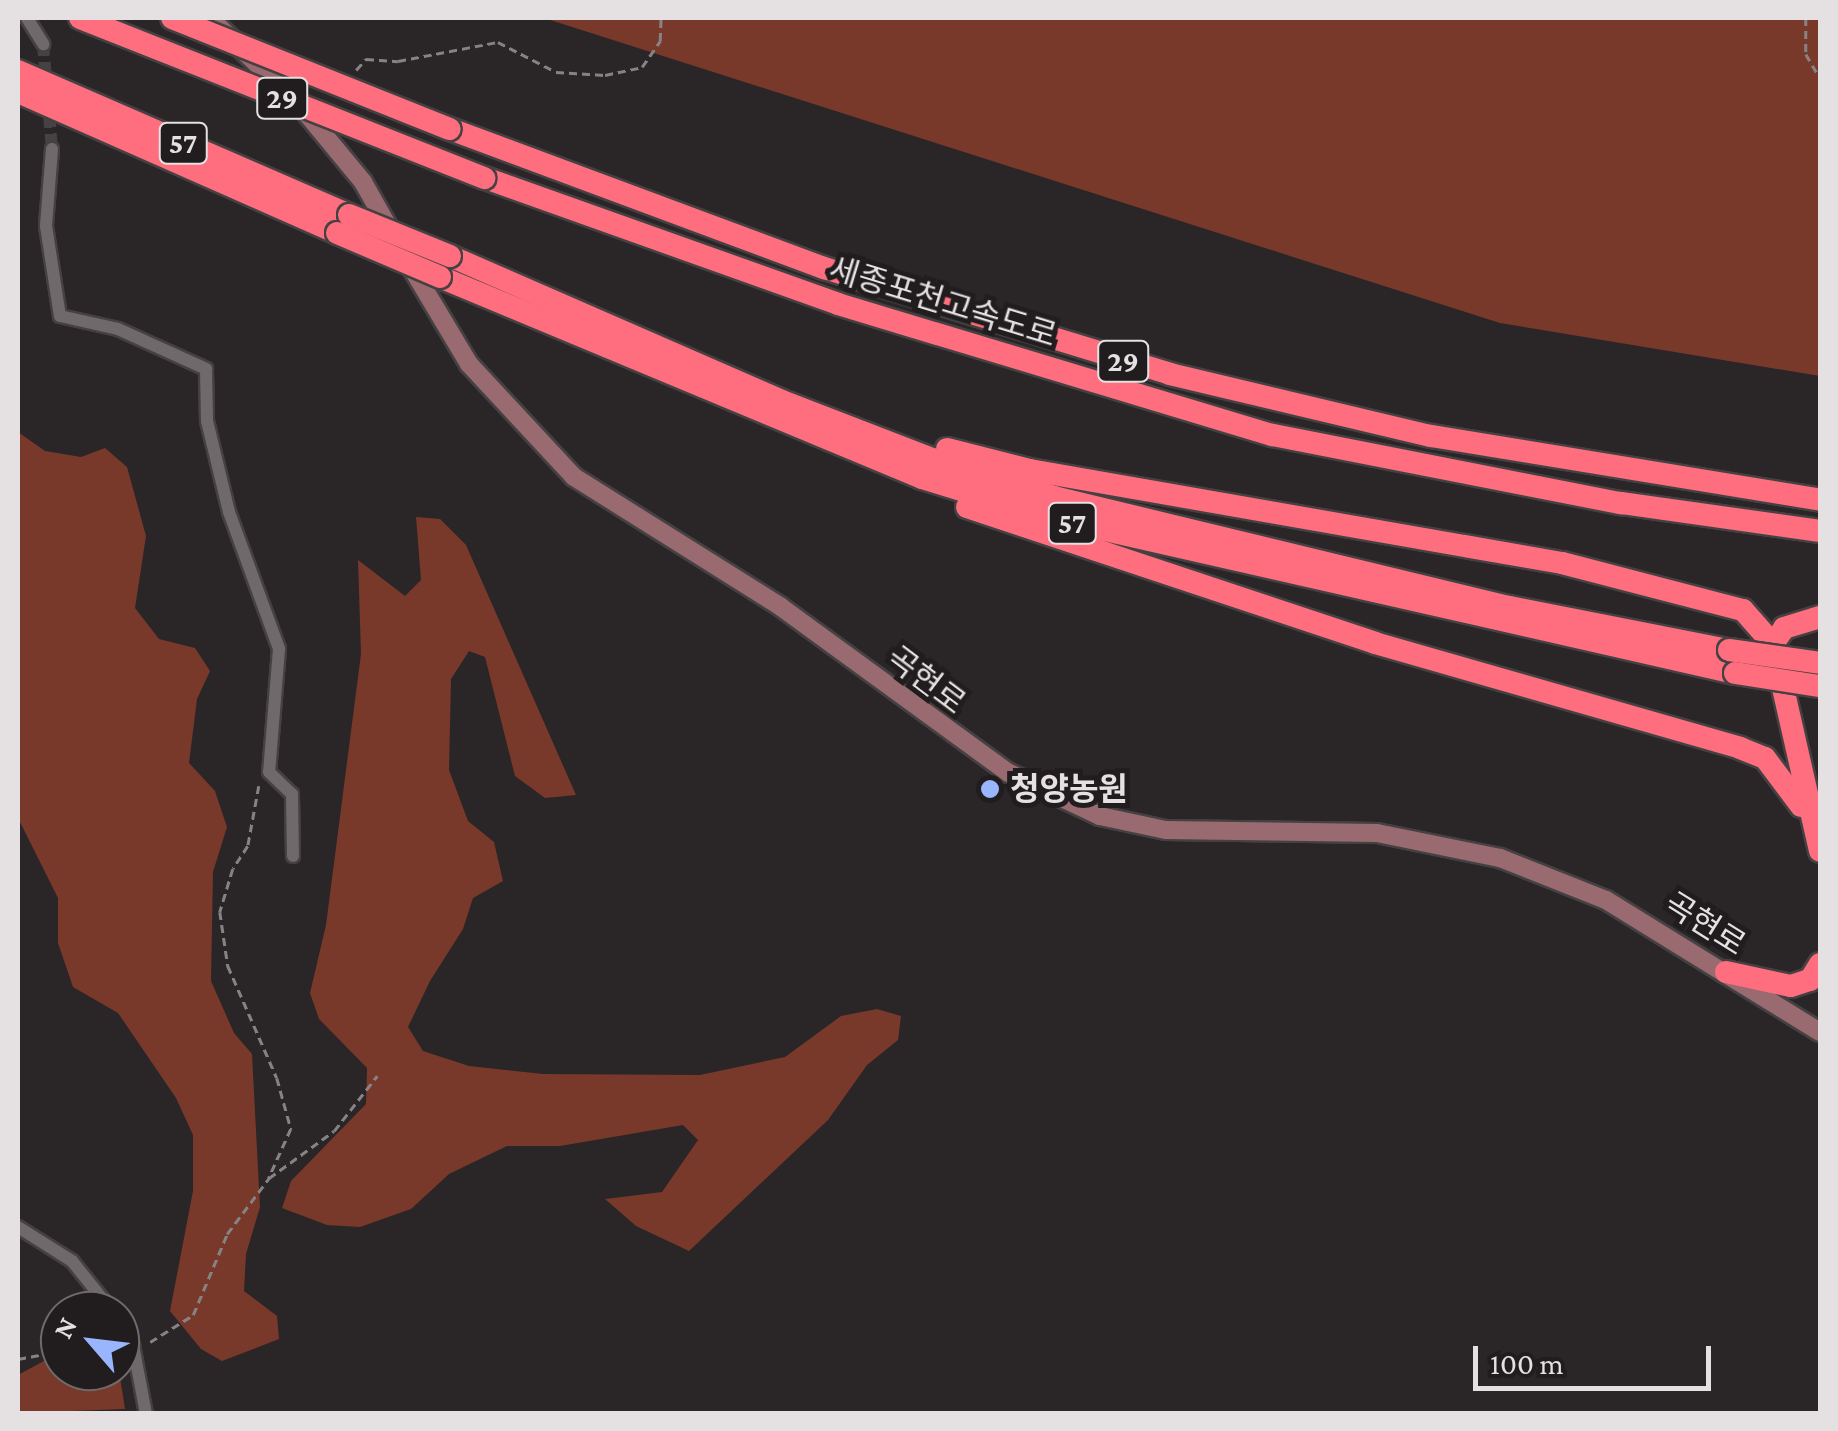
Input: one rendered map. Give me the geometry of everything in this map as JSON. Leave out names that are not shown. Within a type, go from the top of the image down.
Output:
[{"type":"highway","name":"세종포천고속도로","points":[[80,18],[614,229],[838,304],[1225,422],[1460,474],[1820,531]]},
{"type":"highway","name":"세종포천고속도로","points":[[172,18],[450,129],[824,268],[1170,374],[1430,436],[1820,500]]},
{"type":"highway","name":"57","points":[[18,71],[343,224]]},
{"type":"highway","name":"57","points":[[18,92],[343,224],[777,410],[1054,497],[1820,686]]},
{"type":"highway","points":[[777,410],[1030,470],[1313,515],[1716,598],[1743,610],[1772,644],[1819,838]]},
{"type":"highway","points":[[777,410],[920,490],[1115,560],[1766,758],[1787,780],[1819,838]]},
{"type":"highway","points":[[1772,644],[1784,628],[1820,617]]},
{"type":"highway","name":"57","points":[[1732,662],[1820,663]]},
{"type":"highway","points":[[1726,972],[1790,986],[1810,980],[1820,964]]},
{"type":"main road","name":"곡현로","points":[[210,18],[302,108],[363,182],[469,364],[542,448],[611,504],[781,607],[969,749],[1062,801],[1134,824],[1210,835],[1377,832],[1500,858],[1606,900],[1820,1032]]},
{"type":"street","points":[[27,18],[43,44]]},
{"type":"street","points":[[52,149],[46,226],[60,316],[118,329],[206,369],[207,422],[224,497],[279,649],[269,772],[292,794],[293,856]]},
{"type":"street","points":[[18,1227],[72,1261],[96,1291]]},
{"type":"street","points":[[140,1382],[146,1414]]},
{"type":"path","points":[[352,74],[366,59],[398,60],[498,42],[542,67],[605,75],[646,62],[660,41],[661,18]]},
{"type":"path","points":[[1806,18],[1806,54],[1820,78]]},
{"type":"path","points":[[140,1346],[194,1315],[227,1234],[270,1178],[291,1129],[277,1078],[228,966],[220,912],[233,868],[248,846],[256,790],[269,772]]},
{"type":"path","points":[[270,1178],[334,1130],[377,1076]]},
{"type":"shaded area","points":[[544,18],[1820,18],[1820,376],[1500,323]]},
{"type":"shaded area","points":[[18,432],[45,451],[81,457],[105,448],[127,467],[146,536],[135,608],[159,639],[195,648],[210,671],[197,699],[189,763],[215,791],[227,827],[213,872],[211,981],[234,1033],[252,1054],[260,1207],[246,1254],[244,1291],[277,1316],[279,1339],[222,1361],[201,1349],[170,1311],[193,1191],[193,1135],[176,1098],[118,1013],[73,987],[58,943],[58,898],[18,818]]},
{"type":"shaded area","points":[[416,517],[440,519],[466,545],[576,795],[545,798],[515,776],[485,657],[469,651],[451,679],[449,770],[468,821],[494,842],[503,881],[473,898],[463,929],[430,981],[408,1027],[423,1051],[469,1066],[543,1074],[700,1075],[785,1057],[841,1016],[877,1009],[901,1016],[898,1040],[867,1065],[828,1120],[689,1251],[636,1226],[605,1199],[662,1192],[698,1140],[683,1125],[560,1146],[507,1146],[449,1174],[411,1209],[360,1227],[327,1225],[282,1208],[291,1181],[366,1104],[367,1068],[319,1019],[310,993],[326,925],[361,654],[358,560],[405,596],[421,580]]},
{"type":"shaded area","points":[[40,1363],[40,1391],[122,1391],[125,1409],[18,1413],[18,1375]]},
{"type":"tunnel","points":[[43,44],[52,149]]},
{"type":"place","name":"청양농원","points":[[990,789]]}]
